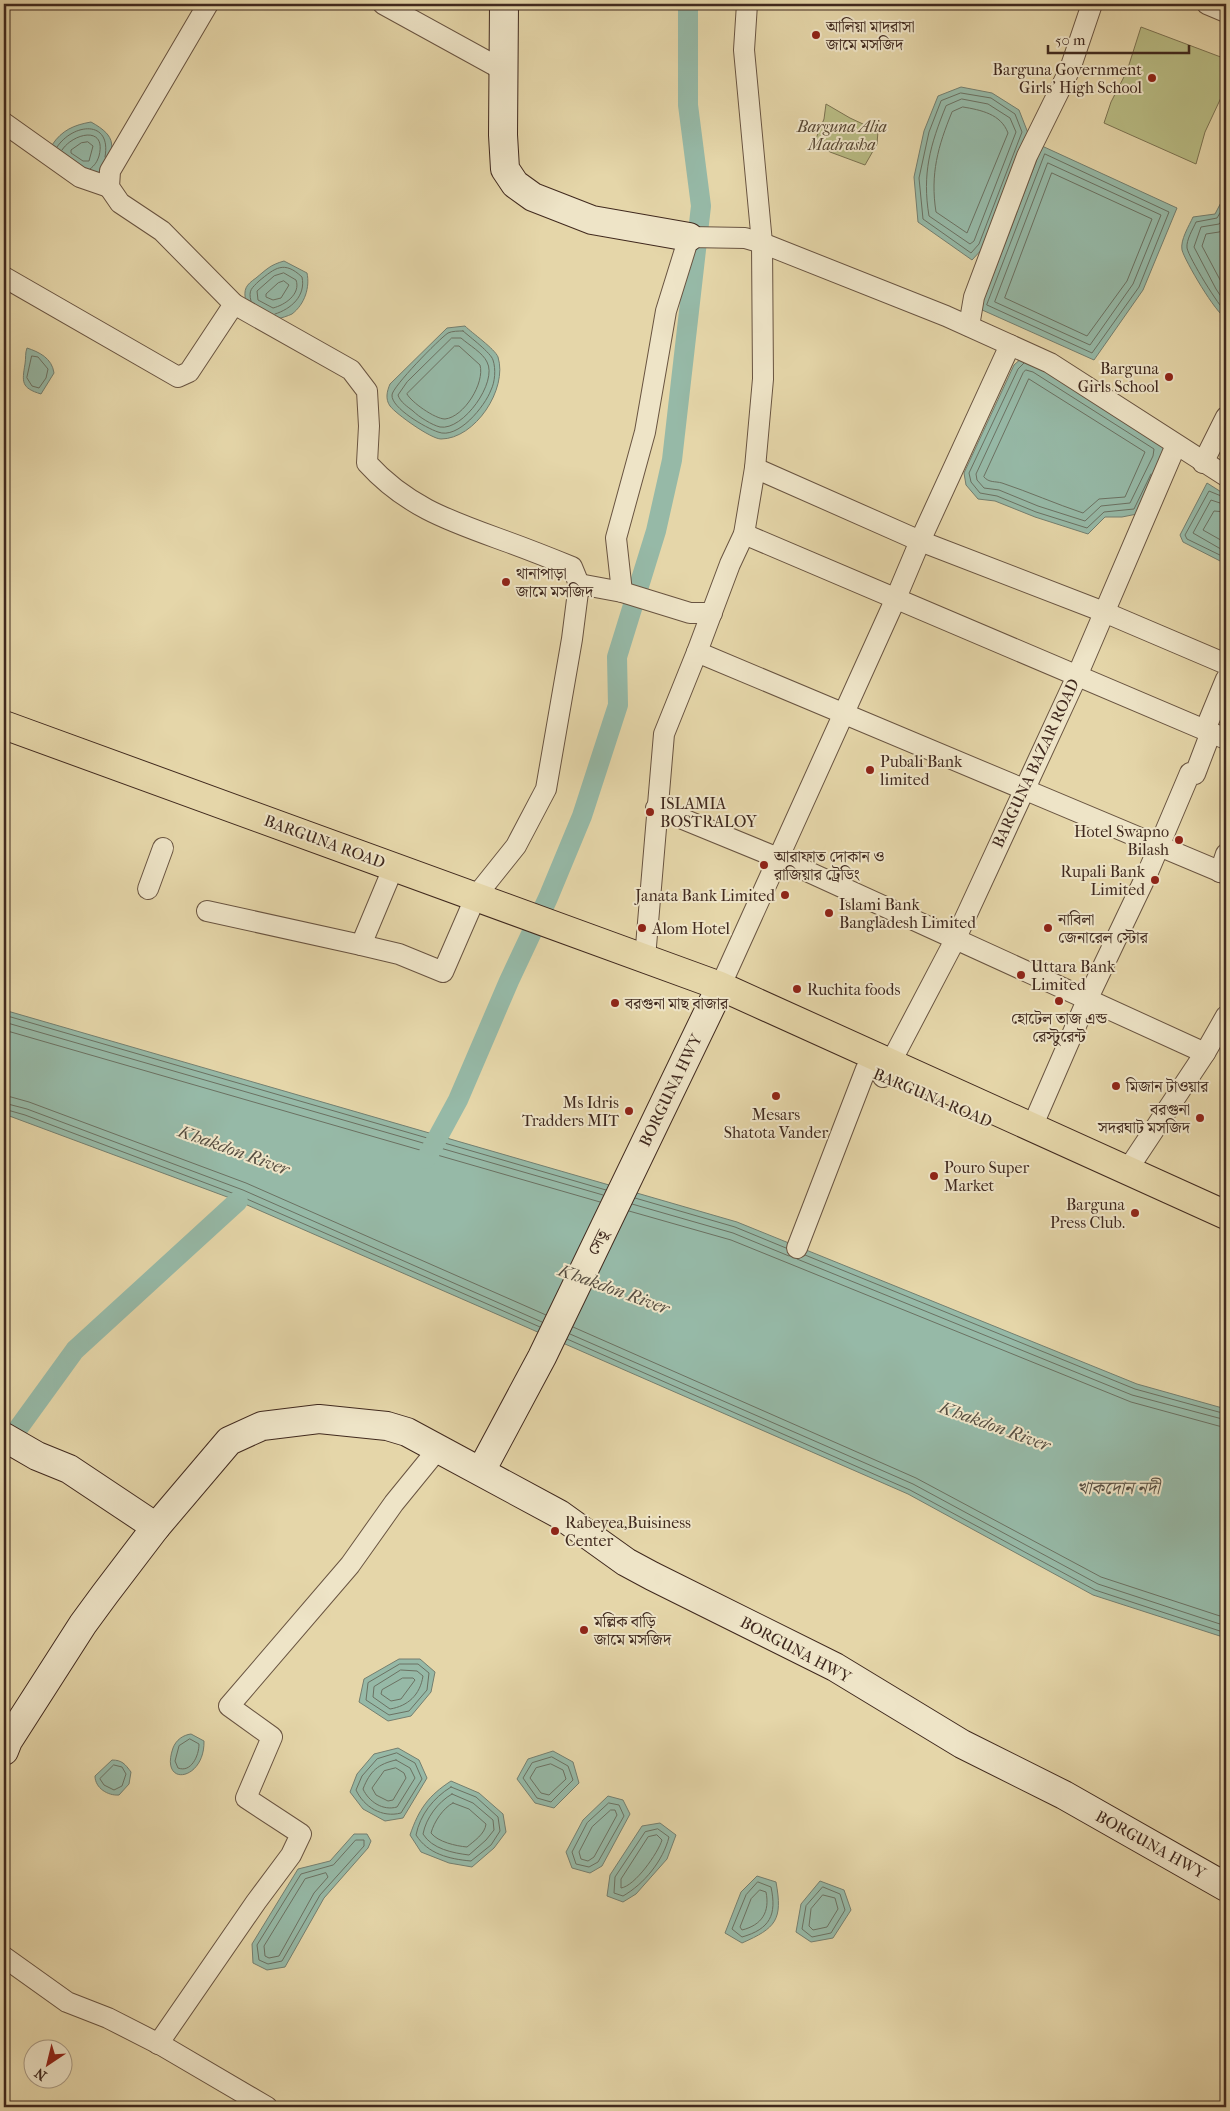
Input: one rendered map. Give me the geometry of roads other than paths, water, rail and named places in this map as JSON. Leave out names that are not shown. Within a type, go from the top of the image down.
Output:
[{"type":"main road","name":"BARGUNA ROAD","points":[[4,725],[476,896],[602,944],[645,958],[880,1070],[1123,1177],[1226,1227]]},
{"type":"main road","name":"BARGUNA ROAD","points":[[880,1070],[1032,1127],[1226,1214]]},
{"type":"street","points":[[109,187],[110,171],[208,4]]},
{"type":"street","points":[[384,4],[503,70]]},
{"type":"street","points":[[504,4],[503,135],[505,169],[515,184],[533,197],[592,220],[689,237],[753,240],[969,326],[1050,363],[1226,476]]},
{"type":"street","points":[[645,958],[657,819],[656,808],[664,734],[730,564],[744,534],[755,468],[763,379],[753,240],[744,50],[746,4]]},
{"type":"street","points":[[969,326],[974,297],[1028,156],[1070,69],[1092,4]]},
{"type":"street","points":[[1207,4],[1226,12]]},
{"type":"street","points":[[4,122],[80,177],[109,187],[120,203],[162,231],[234,304],[351,370],[367,391],[369,426],[367,463],[384,482],[411,502],[445,520],[572,567],[580,584],[546,789],[516,846],[476,896],[443,972],[399,954],[207,911]]},
{"type":"street","points":[[622,592],[616,538],[646,432],[666,311],[689,237]]},
{"type":"street","points":[[4,277],[178,377],[189,372],[234,304]]},
{"type":"street","points":[[718,992],[1010,345]]},
{"type":"street","points":[[1203,463],[1226,417]]},
{"type":"street","name":"BARGUNA BAZAR ROAD","points":[[797,1248],[880,1070],[955,940],[1077,676],[1176,445]]},
{"type":"street","points":[[755,468],[920,541],[1104,612],[1226,664]]},
{"type":"street","points":[[744,534],[1214,734]]},
{"type":"street","points":[[580,584],[622,592],[690,613],[712,612]]},
{"type":"street","points":[[697,652],[1160,846],[1224,867]]},
{"type":"street","points":[[1032,1127],[1088,998],[1160,846],[1190,772],[1195,774],[1214,734],[1226,679]]},
{"type":"street","points":[[656,808],[778,858],[1205,1053]]},
{"type":"street","points":[[148,889],[162,848]]},
{"type":"street","points":[[361,946],[394,866]]},
{"type":"street","name":"BORGUNA HWY","points":[[639,1155],[718,992]]},
{"type":"street","points":[[1128,1169],[1205,1053],[1226,1016]]},
{"type":"street","name":"সেতু","points":[[481,1471],[542,1357],[639,1155]]},
{"type":"street","name":"BORGUNA HWY","points":[[4,1751],[8,1741],[83,1624],[156,1527],[229,1441],[262,1426],[319,1419],[387,1426],[407,1432],[481,1471],[559,1514],[626,1562],[835,1667],[962,1744],[1064,1795],[1226,1887]]},
{"type":"street","points":[[4,1437],[38,1456],[69,1469],[156,1527]]},
{"type":"street","points":[[158,2044],[256,1902],[291,1855],[301,1834],[246,1798],[272,1737],[229,1706],[350,1565],[394,1503],[438,1449]]},
{"type":"street","points":[[4,1957],[67,2002],[108,2018],[158,2044],[267,2107]]},
{"type":"water","points":[[961,87],[992,93],[1019,110],[1028,133],[984,247],[972,260],[918,222],[914,177],[924,131],[938,96]]},
{"type":"water","points":[[91,122],[106,132],[112,143],[112,149],[105,173],[91,182],[52,145],[69,129]]},
{"type":"water","points":[[1042,146],[1177,208],[1143,290],[1094,360],[980,309]]},
{"type":"water","points":[[1226,193],[1226,318],[1215,307],[1201,287],[1184,256],[1182,242],[1193,217],[1215,214]]},
{"type":"water","points":[[284,261],[307,273],[308,284],[306,295],[296,310],[292,314],[277,319],[246,302],[245,291],[250,283],[266,270]]},
{"type":"water","points":[[465,326],[498,357],[500,370],[498,383],[486,410],[466,431],[454,437],[436,438],[414,426],[390,406],[387,401],[388,389],[390,384],[447,328]]},
{"type":"water","points":[[27,348],[44,356],[53,368],[54,373],[41,394],[26,387],[23,380]]},
{"type":"water","points":[[1023,357],[1164,442],[1166,450],[1137,514],[1122,517],[1105,517],[1088,534],[1035,517],[995,501],[978,499],[966,485],[964,473],[1014,365]]},
{"type":"water","points":[[1207,483],[1226,495],[1226,564],[1183,542],[1180,535]]},
{"type":"water","name":"খাকদোন নদী","points":[[4,1010],[737,1222],[1137,1384],[1226,1409],[1226,1638],[1093,1595],[908,1494],[238,1201],[4,1114]]},
{"type":"water","points":[[399,1659],[420,1659],[435,1672],[431,1692],[411,1716],[388,1721],[359,1702],[364,1679]]},
{"type":"water","points":[[191,1734],[204,1741],[202,1754],[198,1765],[191,1771],[184,1775],[177,1774],[172,1769],[170,1761],[173,1748],[180,1738]]},
{"type":"water","points":[[398,1748],[419,1760],[427,1778],[403,1818],[385,1821],[363,1809],[350,1792],[357,1774],[374,1754]]},
{"type":"water","points":[[553,1751],[573,1762],[579,1783],[554,1808],[535,1803],[517,1779],[528,1759]]},
{"type":"water","points":[[112,1760],[123,1763],[131,1772],[129,1784],[119,1795],[111,1794],[100,1788],[95,1776]]},
{"type":"water","points":[[451,1781],[479,1793],[503,1814],[506,1832],[494,1848],[472,1867],[449,1863],[421,1852],[410,1835],[425,1804],[436,1792]]},
{"type":"water","points":[[608,1796],[623,1800],[630,1814],[602,1866],[590,1873],[572,1868],[566,1852],[583,1820]]},
{"type":"water","points":[[660,1823],[676,1835],[667,1859],[636,1894],[623,1902],[607,1896],[610,1875],[642,1826]]},
{"type":"water","points":[[354,1834],[367,1834],[371,1841],[368,1848],[324,1898],[285,1967],[267,1970],[253,1963],[252,1944],[298,1869],[330,1861]]},
{"type":"water","points":[[757,1876],[776,1882],[778,1895],[777,1914],[770,1927],[754,1938],[742,1943],[725,1933],[741,1892]]},
{"type":"water","points":[[820,1881],[844,1890],[851,1910],[833,1938],[811,1942],[796,1932],[801,1904]]},
{"type":"waterway","points":[[426,1159],[458,1100],[509,981],[548,898],[582,816],[618,705],[617,657],[656,531],[672,460],[701,206],[688,105],[688,4]]},
{"type":"waterway","points":[[4,1448],[75,1350],[238,1201]]},
{"type":"place","name":"আলিয়া মাদরাসা জামে মসজিদ","points":[[816,35]]},
{"type":"place","name":"Barguna Government Girls' High School","points":[[1152,78]]},
{"type":"place","name":"Barguna Girls School","points":[[1169,377]]},
{"type":"place","name":"থানাপাড়া জামে মসজিদ","points":[[506,582]]},
{"type":"place","name":"Pubali Bank limited","points":[[870,770]]},
{"type":"place","name":"ISLAMIA BOSTRALOY","points":[[650,812]]},
{"type":"place","name":"Hotel Swapno Bilash","points":[[1179,840]]},
{"type":"place","name":"আরাফাত দোকান ও রাজিয়ার ট্রেডিং","points":[[764,865]]},
{"type":"place","name":"Rupali Bank Limited","points":[[1155,880]]},
{"type":"place","name":"Janata Bank Limited","points":[[785,895]]},
{"type":"place","name":"Islami Bank Bangladesh Limited","points":[[829,913]]},
{"type":"place","name":"Alom Hotel","points":[[642,928]]},
{"type":"place","name":"নাবিলা জেনারেল স্টোর","points":[[1048,928]]},
{"type":"place","name":"Uttara Bank Limited","points":[[1021,975]]},
{"type":"place","name":"Ruchita foods","points":[[797,989]]},
{"type":"place","name":"হোটেল তাজ এন্ড রেস্টুরেন্ট","points":[[1059,1001]]},
{"type":"place","name":"বরগুনা মাছ বাজার","points":[[615,1003]]},
{"type":"place","name":"মিজান টাওয়ার","points":[[1116,1086]]},
{"type":"place","name":"Mesars Shatota Vander","points":[[776,1096]]},
{"type":"place","name":"Ms Idris Tradders MIT","points":[[629,1111]]},
{"type":"place","name":"বরগুনা সদরঘাট মসজিদ","points":[[1200,1118]]},
{"type":"place","name":"Pouro Super Market","points":[[934,1176]]},
{"type":"place","name":"Barguna Press Club.","points":[[1135,1213]]},
{"type":"place","name":"Rabeyea,Buisiness Center","points":[[555,1531]]},
{"type":"place","name":"মল্লিক বাড়ি জামে মসজিদ","points":[[584,1630]]},
{"type":"park label","name":"Barguna Alia Madrasha","points":[[842,135]]},
{"type":"water label","name":"Khakdon River","points":[[234,1150]]},
{"type":"water label","name":"Khakdon River","points":[[614,1289]]},
{"type":"water label","name":"Khakdon River","points":[[995,1426]]}]
